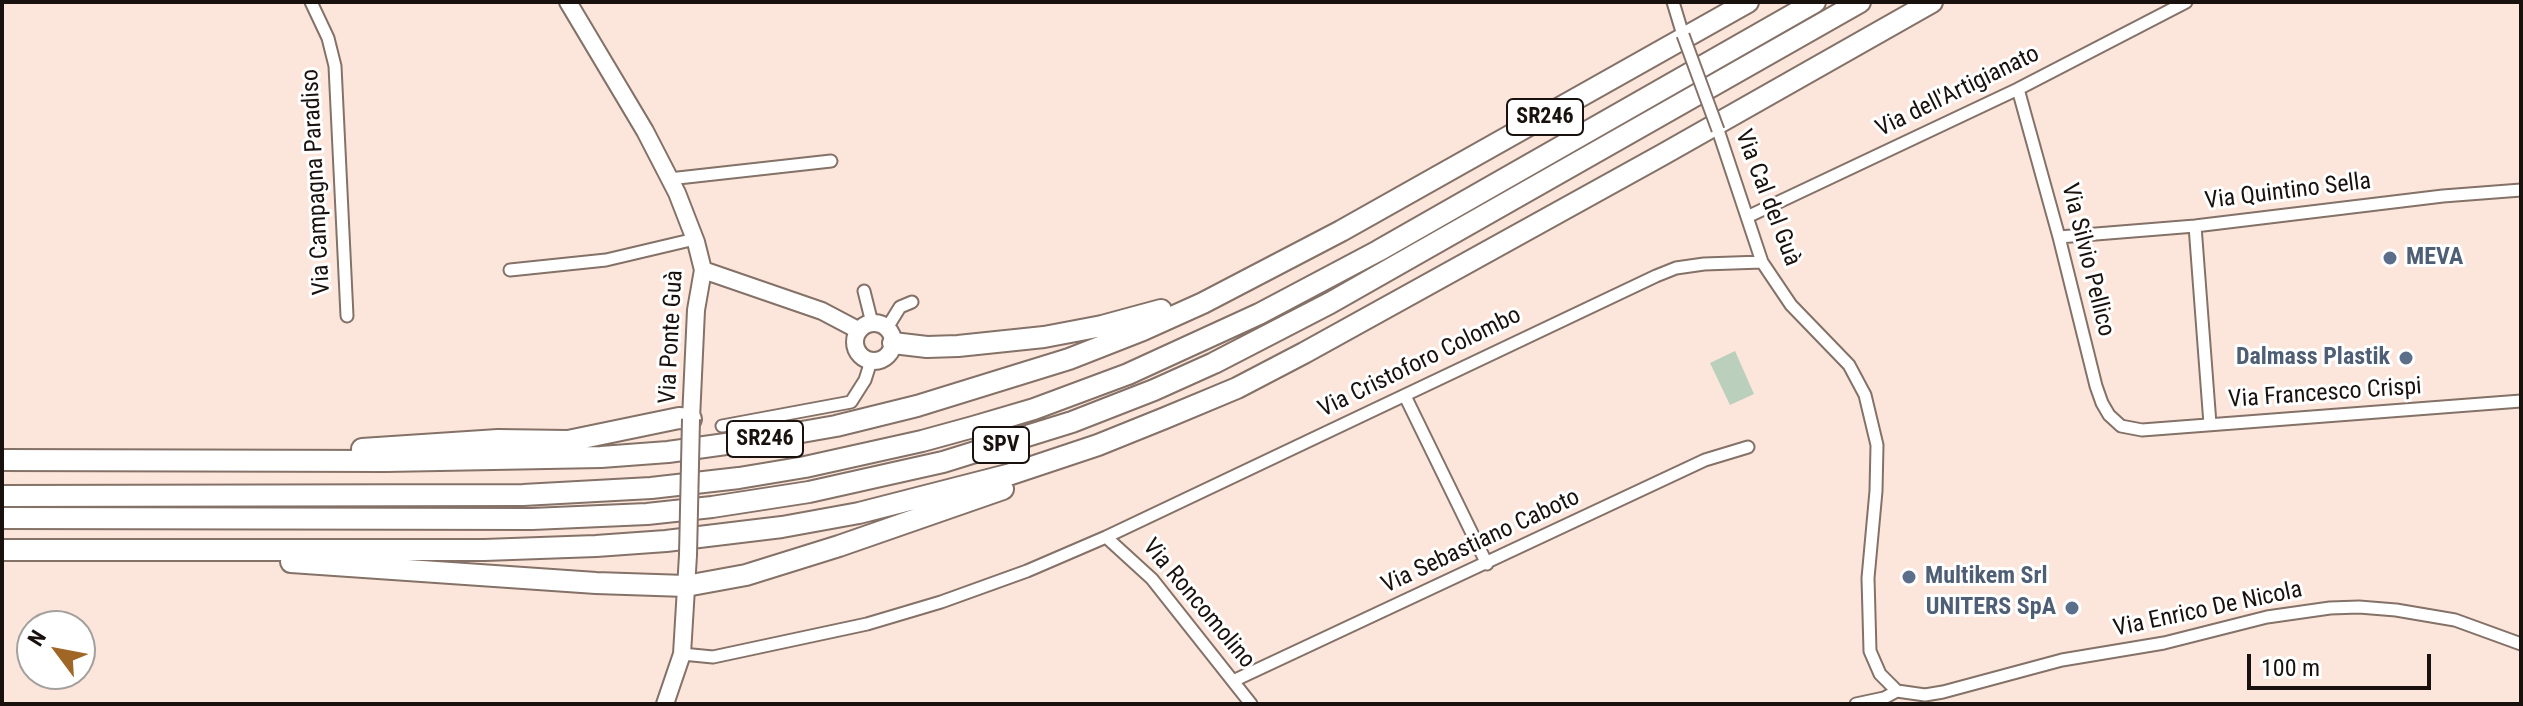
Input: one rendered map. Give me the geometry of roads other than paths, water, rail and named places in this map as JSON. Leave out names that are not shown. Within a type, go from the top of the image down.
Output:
[{"type":"highway","name":"SR246","points":[[2,460],[386,461],[601,457],[668,452],[762,439],[836,426],[917,406],[1084,353],[1203,303],[1341,231],[1748,2]]},
{"type":"highway","name":"SPV","points":[[2,496],[523,495],[613,491],[794,469],[960,431],[1034,409],[1128,374],[1259,314],[1391,244],[1815,2]]},
{"type":"highway","name":"SPV","points":[[2,518],[532,519],[634,515],[809,492],[943,462],[1086,417],[1224,358],[1330,303],[1860,2]]},
{"type":"highway","points":[[147,551],[596,583],[686,586],[746,575],[839,546],[1102,454],[1179,421],[1391,307],[1932,2]]},
{"type":"highway","points":[[878,331],[927,347],[958,346],[1044,337],[1152,314],[1341,231]]},
{"type":"highway","points":[[2,550],[484,550],[666,541],[782,527],[859,513],[1011,474],[1098,445],[1237,388]]},
{"type":"highway","points":[[151,460],[243,451],[339,450],[498,440],[568,441],[679,418],[691,419]]},
{"type":"street","name":"Via Campagna Paradiso","points":[[311,2],[328,38],[335,66],[347,316]]},
{"type":"street","name":"Via Ponte Guà","points":[[568,2],[645,131],[695,239],[703,270],[696,310],[691,509],[682,654],[665,704]]},
{"type":"street","name":"Via Cal del Guà","points":[[1673,2],[1762,262],[1791,305],[1849,365],[1865,395],[1877,445],[1868,578],[1870,651],[1880,674],[1901,696]]},
{"type":"street","name":"Via dell'Artigianato","points":[[1747,217],[2018,89],[2186,2]]},
{"type":"street","name":"Via Silvio Pellico","points":[[2018,89],[2102,403],[2116,422],[2131,429]]},
{"type":"street","points":[[669,179],[831,161]]},
{"type":"street","name":"Via Quintino Sella","points":[[2059,237],[2195,226],[2443,196],[2521,190]]},
{"type":"street","points":[[2195,226],[2210,424]]},
{"type":"street","points":[[510,270],[606,260],[695,239]]},
{"type":"street","name":"Via Cristoforo Colombo","points":[[682,654],[713,657],[867,624],[1027,571],[1106,537],[1656,276],[1676,268],[1704,264],[1762,262]]},
{"type":"street","points":[[703,270],[878,331]]},
{"type":"street","points":[[864,291],[878,331],[888,355],[871,361],[856,349],[855,336],[878,331],[900,307],[912,302]]},
{"type":"street","points":[[722,426],[851,402],[865,380],[871,361]]},
{"type":"street","points":[[1405,396],[1487,564]]},
{"type":"street","name":"Via Francesco Crispi","points":[[2131,429],[2521,401]]},
{"type":"street","name":"Via Sebastiano Caboto","points":[[1233,681],[1705,460],[1748,447]]},
{"type":"street","name":"Via Roncomolino","points":[[1106,537],[1152,579],[1251,704]]},
{"type":"street","name":"Via Enrico De Nicola","points":[[1901,696],[1943,692],[2062,660],[2164,643],[2267,617],[2330,608],[2396,610],[2455,620],[2521,644]]},
{"type":"street","points":[[1856,704],[1901,696]]},
{"type":"place","name":"MEVA","points":[[2390,258]]},
{"type":"place","name":"Dalmass Plastik","points":[[2406,358]]},
{"type":"place","name":"Multikem Srl","points":[[1909,577]]},
{"type":"place","name":"UNITERS SpA","points":[[2072,608]]}]
